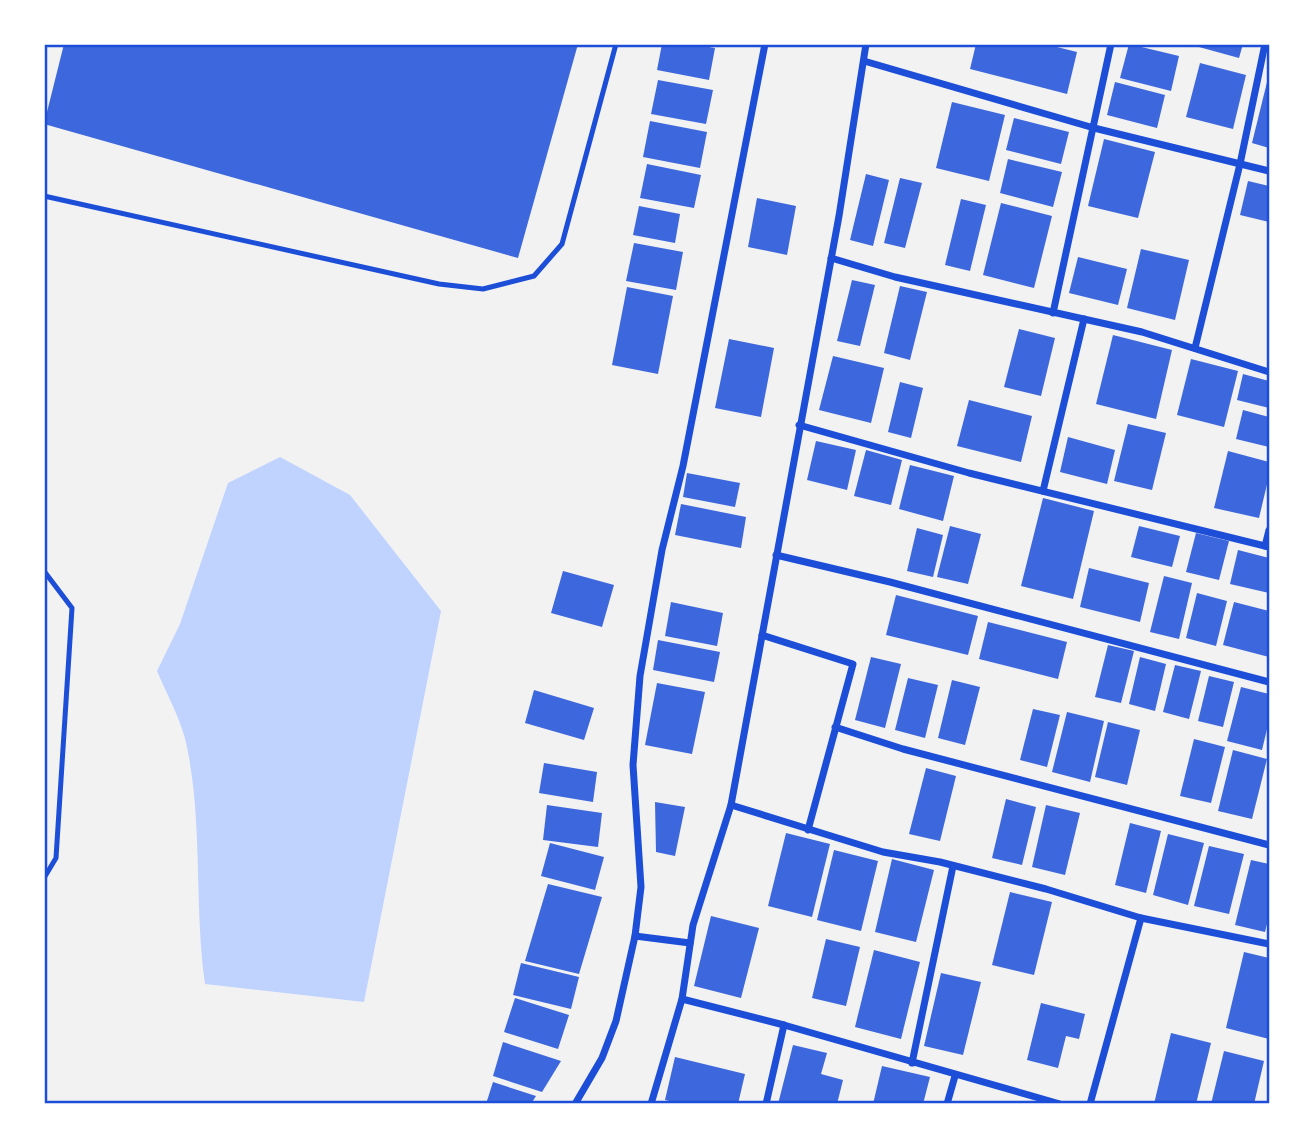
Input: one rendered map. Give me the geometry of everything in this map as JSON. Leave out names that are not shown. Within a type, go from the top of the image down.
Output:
[{"type":"street","points":[[575,1104],[602,1058],[616,1021],[635,936],[641,887],[633,765],[640,676],[662,550],[686,452],[765,44]]},
{"type":"street","points":[[651,1104],[682,999],[690,943],[731,805],[831,258],[866,44]]},
{"type":"street","points":[[1053,313],[1111,44]]},
{"type":"street","points":[[1195,348],[1240,164],[1265,44]]},
{"type":"street","points":[[864,61],[1094,128],[1269,170]]},
{"type":"street","points":[[831,258],[895,277],[1142,332],[1269,372]]},
{"type":"street","points":[[1043,491],[1084,319]]},
{"type":"street","points":[[799,425],[1043,491],[1267,547],[1269,530]]},
{"type":"street","points":[[776,555],[915,588],[1269,682]]},
{"type":"street","points":[[762,635],[853,664],[808,830]]},
{"type":"street","points":[[835,727],[903,750],[1269,845]]},
{"type":"street","points":[[731,805],[883,852],[1046,889],[1141,918],[1269,944]]},
{"type":"street","points":[[912,1063],[953,866]]},
{"type":"street","points":[[1090,1104],[1141,918]]},
{"type":"street","points":[[635,936],[690,943]]},
{"type":"street","points":[[682,999],[784,1025],[1060,1104]]},
{"type":"street","points":[[766,1104],[784,1025]]},
{"type":"street","points":[[947,1104],[955,1076]]},
{"type":"lane","points":[[44,196],[439,284],[483,289],[534,276],[562,244],[616,44]]},
{"type":"lane","points":[[44,571],[72,608],[56,858],[44,878]]},
{"type":"water","points":[[280,457],[350,495],[441,611],[364,1002],[205,984],[192,776],[182,728],[157,671],[180,624],[228,483]]},
{"type":"building","points":[[64,44],[578,44],[518,258],[44,124]]},
{"type":"building","points":[[662,44],[690,44],[715,48],[709,80],[657,70]]},
{"type":"building","points":[[976,44],[1045,44],[1077,52],[1067,94],[970,69]]},
{"type":"building","points":[[1129,44],[1179,56],[1171,91],[1120,78]]},
{"type":"building","points":[[1188,44],[1243,44],[1239,58]]},
{"type":"building","points":[[1200,63],[1246,75],[1233,129],[1186,117]]},
{"type":"building","points":[[1269,78],[1269,148],[1252,143]]},
{"type":"building","points":[[658,80],[713,90],[706,124],[651,114]]},
{"type":"building","points":[[1115,82],[1165,95],[1157,128],[1107,115]]},
{"type":"building","points":[[952,102],[1005,115],[989,181],[936,168]]},
{"type":"building","points":[[1014,118],[1069,132],[1061,164],[1006,150]]},
{"type":"building","points":[[650,121],[707,132],[700,168],[643,157]]},
{"type":"building","points":[[1104,139],[1155,152],[1138,218],[1088,206]]},
{"type":"building","points":[[1008,159],[1062,172],[1053,207],[1000,193]]},
{"type":"building","points":[[647,164],[701,175],[694,208],[640,198]]},
{"type":"building","points":[[866,174],[889,180],[873,246],[850,240]]},
{"type":"building","points":[[900,178],[922,183],[905,248],[884,243]]},
{"type":"building","points":[[1248,181],[1269,186],[1269,222],[1240,215]]},
{"type":"building","points":[[757,198],[796,206],[787,255],[748,247]]},
{"type":"building","points":[[961,199],[986,205],[970,271],[945,265]]},
{"type":"building","points":[[1001,203],[1052,216],[1034,288],[983,275]]},
{"type":"building","points":[[639,206],[680,214],[675,243],[633,235]]},
{"type":"building","points":[[634,243],[683,252],[676,290],[626,281]]},
{"type":"building","points":[[1141,249],[1189,260],[1175,320],[1127,308]]},
{"type":"building","points":[[1078,257],[1127,269],[1118,305],[1069,293]]},
{"type":"building","points":[[852,280],[875,285],[860,346],[837,341]]},
{"type":"building","points":[[900,286],[927,292],[910,360],[884,353]]},
{"type":"building","points":[[627,287],[673,296],[658,374],[612,365]]},
{"type":"building","points":[[1019,329],[1055,338],[1041,396],[1004,387]]},
{"type":"building","points":[[1113,335],[1172,350],[1156,419],[1096,404]]},
{"type":"building","points":[[729,339],[774,348],[761,417],[715,408]]},
{"type":"building","points":[[833,356],[884,368],[871,423],[819,410]]},
{"type":"building","points":[[1191,359],[1238,371],[1224,427],[1177,415]]},
{"type":"building","points":[[1243,374],[1269,381],[1269,408],[1237,400]]},
{"type":"building","points":[[900,382],[923,388],[911,438],[888,432]]},
{"type":"building","points":[[969,400],[1032,416],[1021,462],[957,446]]},
{"type":"building","points":[[1243,410],[1269,417],[1269,447],[1236,439]]},
{"type":"building","points":[[1128,424],[1166,433],[1152,490],[1114,481]]},
{"type":"building","points":[[1068,437],[1115,450],[1107,484],[1060,472]]},
{"type":"building","points":[[816,441],[856,450],[847,490],[807,480]]},
{"type":"building","points":[[866,450],[902,460],[891,505],[854,496]]},
{"type":"building","points":[[1228,451],[1269,462],[1269,476],[1259,518],[1214,508]]},
{"type":"building","points":[[910,465],[954,476],[943,521],[899,509]]},
{"type":"building","points":[[687,473],[740,483],[735,507],[683,497]]},
{"type":"building","points":[[1043,498],[1094,511],[1073,599],[1021,586]]},
{"type":"building","points":[[681,504],[746,517],[741,548],[675,535]]},
{"type":"building","points":[[950,526],[981,534],[968,584],[937,577]]},
{"type":"building","points":[[1139,526],[1180,536],[1172,567],[1131,557]]},
{"type":"building","points":[[917,528],[943,535],[933,577],[907,571]]},
{"type":"building","points":[[1196,533],[1229,541],[1219,580],[1186,572]]},
{"type":"building","points":[[1238,550],[1269,558],[1269,593],[1230,584]]},
{"type":"building","points":[[1089,568],[1149,583],[1140,622],[1080,607]]},
{"type":"building","points":[[563,571],[614,585],[602,627],[551,613]]},
{"type":"building","points":[[1164,576],[1192,583],[1179,639],[1150,632]]},
{"type":"building","points":[[1197,593],[1227,601],[1216,646],[1186,638]]},
{"type":"building","points":[[896,595],[978,616],[968,655],[886,635]]},
{"type":"building","points":[[671,602],[723,613],[717,646],[665,636]]},
{"type":"building","points":[[1234,602],[1269,611],[1269,657],[1223,645]]},
{"type":"building","points":[[988,622],[1067,642],[1058,679],[979,659]]},
{"type":"building","points":[[658,640],[720,652],[714,682],[653,670]]},
{"type":"building","points":[[1108,645],[1134,651],[1121,703],[1095,697]]},
{"type":"building","points":[[871,657],[901,664],[885,728],[855,720]]},
{"type":"building","points":[[1140,657],[1166,664],[1155,711],[1129,704]]},
{"type":"building","points":[[1175,665],[1201,671],[1189,719],[1163,712]]},
{"type":"building","points":[[1209,676],[1234,682],[1223,727],[1198,721]]},
{"type":"building","points":[[908,678],[938,685],[925,738],[895,730]]},
{"type":"building","points":[[952,680],[980,687],[965,745],[938,738]]},
{"type":"building","points":[[657,683],[705,692],[692,754],[645,745]]},
{"type":"building","points":[[1241,687],[1269,694],[1269,721],[1262,750],[1227,741]]},
{"type":"building","points":[[534,690],[594,708],[584,740],[525,723]]},
{"type":"building","points":[[1033,709],[1060,715],[1047,767],[1020,760]]},
{"type":"building","points":[[1067,712],[1104,721],[1090,782],[1052,772]]},
{"type":"building","points":[[1108,722],[1140,730],[1127,785],[1095,777]]},
{"type":"building","points":[[1194,739],[1225,747],[1211,803],[1180,796]]},
{"type":"building","points":[[1233,750],[1267,759],[1252,819],[1218,811]]},
{"type":"building","points":[[544,763],[597,772],[593,802],[539,793]]},
{"type":"building","points":[[926,768],[956,776],[940,841],[909,834]]},
{"type":"building","points":[[1006,799],[1036,807],[1022,865],[992,858]]},
{"type":"building","points":[[655,802],[685,807],[675,856],[656,852]]},
{"type":"building","points":[[547,805],[602,813],[598,847],[543,840]]},
{"type":"building","points":[[1046,805],[1080,813],[1065,875],[1032,867]]},
{"type":"building","points":[[1130,823],[1161,831],[1146,893],[1115,885]]},
{"type":"building","points":[[786,833],[830,844],[812,917],[768,906]]},
{"type":"building","points":[[1168,834],[1204,843],[1188,905],[1153,895]]},
{"type":"building","points":[[550,843],[604,857],[595,890],[541,876]]},
{"type":"building","points":[[1209,846],[1244,854],[1229,914],[1194,906]]},
{"type":"building","points":[[834,850],[878,861],[861,931],[817,920]]},
{"type":"building","points":[[892,859],[934,870],[916,942],[875,932]]},
{"type":"building","points":[[1251,860],[1269,864],[1269,916],[1265,932],[1235,925]]},
{"type":"building","points":[[548,884],[602,897],[579,974],[525,961]]},
{"type":"building","points":[[1010,892],[1052,902],[1034,975],[992,965]]},
{"type":"building","points":[[711,916],[759,928],[741,998],[694,986]]},
{"type":"building","points":[[826,939],[860,947],[846,1006],[812,998]]},
{"type":"building","points":[[874,950],[920,962],[901,1039],[855,1027]]},
{"type":"building","points":[[1244,952],[1269,958],[1269,1039],[1226,1028]]},
{"type":"building","points":[[521,963],[579,977],[571,1009],[513,995]]},
{"type":"building","points":[[941,973],[981,982],[963,1055],[924,1046]]},
{"type":"building","points":[[515,998],[569,1015],[558,1049],[504,1032]]},
{"type":"building","points":[[1041,1003],[1085,1014],[1079,1039],[1066,1036],[1058,1068],[1027,1060]]},
{"type":"building","points":[[1171,1033],[1211,1043],[1196,1104],[1154,1104]]},
{"type":"building","points":[[503,1042],[561,1061],[542,1092],[493,1076]]},
{"type":"building","points":[[793,1045],[827,1053],[821,1074],[843,1080],[837,1104],[778,1104]]},
{"type":"building","points":[[1224,1051],[1264,1061],[1254,1104],[1211,1104]]},
{"type":"building","points":[[675,1057],[745,1074],[738,1104],[682,1104],[665,1100]]},
{"type":"building","points":[[882,1066],[930,1077],[923,1104],[873,1104]]},
{"type":"building","points":[[493,1082],[536,1096],[531,1104],[486,1104]]}]
